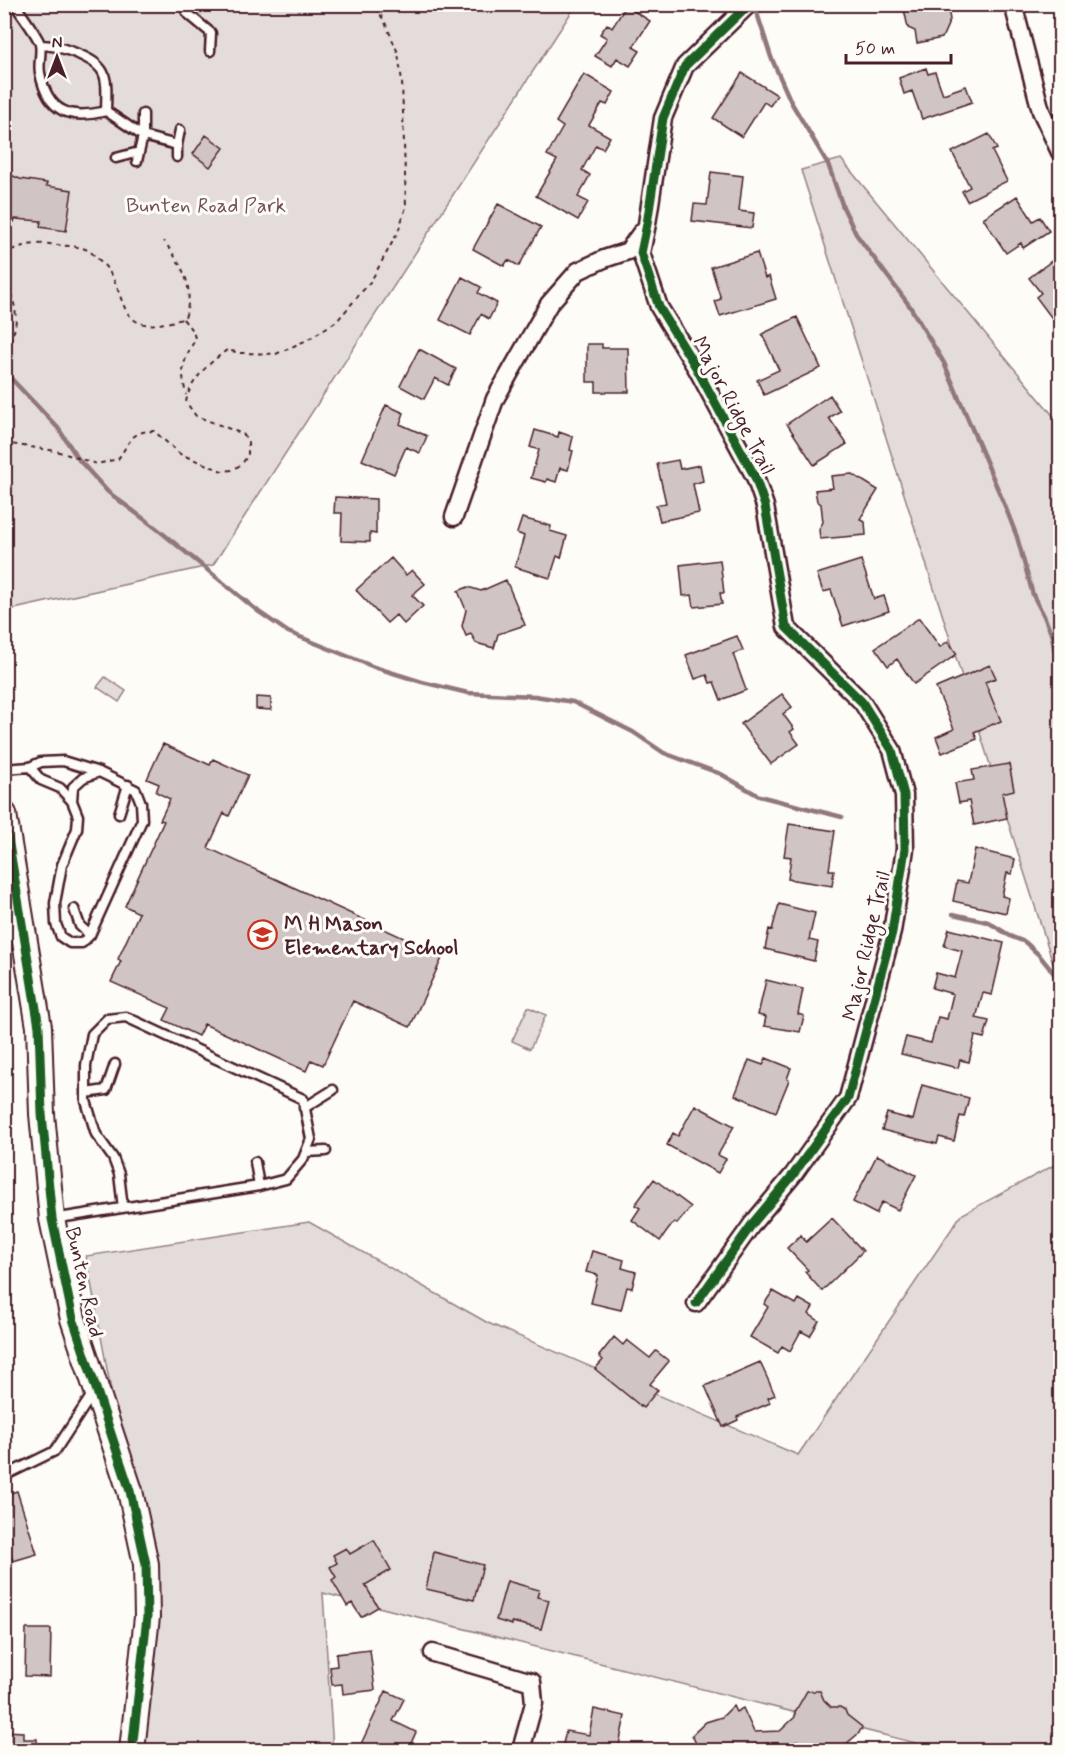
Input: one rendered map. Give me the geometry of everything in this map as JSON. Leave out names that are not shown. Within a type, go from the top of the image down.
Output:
[{"type":"street","name":"Major Ridge Trail","points":[[696,1303],[753,1223],[793,1175],[848,1098],[892,932],[905,849],[904,795],[892,750],[862,702],[786,627],[765,506],[750,467],[697,369],[659,307],[641,253],[663,118],[685,66],[749,4]]},
{"type":"street","points":[[1013,4],[1041,111],[1060,152]]},
{"type":"street","points":[[454,517],[495,399],[549,304],[578,271],[628,251],[647,224]]},
{"type":"street","name":"Bunten Road","points":[[4,814],[14,931],[39,1027],[42,1114],[52,1219],[73,1319],[130,1491],[146,1564],[147,1617],[132,1750]]},
{"type":"street","points":[[433,1653],[532,1682],[534,1703],[521,1750]]},
{"type":"lane","points":[[15,4],[40,45],[40,75],[54,104],[61,111],[71,115],[88,116],[106,111],[143,136],[177,145]]},
{"type":"lane","points":[[187,13],[211,33],[210,51]]},
{"type":"lane","points":[[40,45],[55,46],[89,58],[99,66],[105,76],[106,111]]},
{"type":"lane","points":[[116,158],[138,157],[143,136],[143,114]]},
{"type":"lane","points":[[177,157],[180,130]]},
{"type":"lane","points":[[4,770],[30,767],[41,762],[63,761],[99,772],[136,790],[141,803],[142,820],[90,935],[82,943],[70,943],[61,937],[56,924],[55,903],[62,865],[77,830],[78,816],[72,801],[60,788],[41,780],[30,767]]},
{"type":"lane","points":[[72,801],[73,787],[83,778],[99,772]]},
{"type":"lane","points":[[119,814],[128,785]]},
{"type":"lane","points":[[74,909],[80,926],[90,935]]},
{"type":"lane","points":[[52,1219],[123,1208],[259,1186],[286,1179],[303,1159],[311,1139],[303,1099],[126,1017],[107,1019],[92,1034],[86,1065],[86,1101],[96,1134],[113,1158],[119,1174],[123,1208]]},
{"type":"lane","points":[[86,1093],[106,1090],[115,1064]]},
{"type":"lane","points":[[304,1108],[333,1090]]},
{"type":"lane","points":[[306,1152],[326,1151]]},
{"type":"lane","points":[[255,1162],[259,1186]]},
{"type":"lane","points":[[4,1476],[55,1451],[95,1389]]},
{"type":"path","points":[[187,397],[207,364],[227,350],[240,353],[276,354],[307,340],[337,321],[371,281],[398,232],[406,207],[402,81],[398,53],[384,20],[372,4]]},
{"type":"path","points":[[4,254],[34,244],[86,249],[106,266],[123,308],[130,318],[144,325],[155,325],[185,318],[190,300],[184,269],[164,241]]},
{"type":"path","points":[[4,277],[18,315],[11,340],[4,348]]},
{"type":"path","points":[[4,443],[66,454],[97,464],[118,459],[140,431],[154,431],[180,454],[211,467],[222,471],[232,470],[242,464],[248,455],[248,441],[243,434],[196,416],[186,402],[184,362],[195,343],[195,335],[183,319]]},
{"type":"green space","name":"Bunten Road Park","points":[[4,5],[576,5],[213,565],[5,611]]},
{"type":"green space","points":[[841,159],[1060,424],[1060,985],[801,170]]},
{"type":"green space","points":[[105,677],[126,691],[119,702],[97,687]]},
{"type":"green space","points":[[528,1007],[546,1015],[530,1049],[512,1041]]},
{"type":"green space","points":[[1060,1162],[1060,1750],[943,1750],[323,1593],[333,1750],[132,1750],[137,1530],[86,1256],[309,1222],[488,1323],[798,1455],[961,1215]]},
{"type":"building","points":[[903,4],[940,4],[948,8],[950,20],[942,38],[917,43],[915,31],[908,28]]},
{"type":"building","points":[[626,6],[650,21],[633,47],[640,51],[630,66],[617,58],[612,66],[595,56],[607,38],[600,34],[607,24],[612,28]]},
{"type":"building","points":[[926,68],[928,74],[935,72],[943,94],[966,86],[972,102],[922,119],[912,91],[904,94],[899,78]]},
{"type":"building","points":[[742,73],[777,95],[770,106],[764,102],[742,137],[713,118]]},
{"type":"building","points":[[584,74],[614,92],[607,105],[602,103],[589,125],[610,137],[603,149],[596,145],[582,170],[590,175],[578,197],[588,202],[578,220],[536,196],[557,160],[547,155],[563,127],[556,122]]},
{"type":"building","points":[[989,134],[997,149],[992,151],[1007,181],[967,201],[962,191],[970,187],[952,152]]},
{"type":"building","points":[[206,135],[224,148],[210,167],[193,154]]},
{"type":"building","points":[[4,172],[20,179],[47,183],[46,186],[72,190],[66,231],[40,227],[41,221],[15,219],[14,222],[4,217]]},
{"type":"building","points":[[711,172],[743,176],[739,211],[754,213],[752,228],[692,221],[694,204],[707,205]]},
{"type":"building","points":[[1017,196],[1033,221],[1040,217],[1049,231],[1023,248],[1021,243],[1006,253],[983,218]]},
{"type":"building","points":[[498,204],[541,227],[519,266],[508,260],[504,266],[473,249]]},
{"type":"building","points":[[757,253],[765,278],[769,276],[776,299],[720,316],[715,301],[721,299],[711,267]]},
{"type":"building","points":[[1054,259],[1060,268],[1060,329],[1036,297],[1041,293],[1029,278]]},
{"type":"building","points":[[462,277],[481,287],[478,293],[497,303],[489,319],[481,314],[470,335],[440,320]]},
{"type":"building","points":[[797,317],[821,368],[764,395],[757,380],[779,370],[762,334]]},
{"type":"building","points":[[587,344],[602,344],[602,348],[628,348],[629,392],[596,392],[596,382],[587,382]]},
{"type":"building","points":[[419,349],[456,369],[448,385],[435,378],[424,399],[400,386]]},
{"type":"building","points":[[830,395],[840,411],[829,418],[847,444],[814,465],[787,424]]},
{"type":"building","points":[[386,405],[404,413],[400,424],[427,436],[420,453],[406,447],[394,474],[362,460]]},
{"type":"building","points":[[535,430],[558,437],[559,432],[573,437],[570,450],[573,451],[568,470],[560,468],[556,482],[531,478],[539,450],[530,447]]},
{"type":"building","points":[[678,460],[680,469],[700,465],[703,481],[693,484],[699,513],[660,521],[656,505],[666,503],[657,464]]},
{"type":"building","points":[[852,474],[878,490],[860,519],[865,522],[866,535],[820,539],[819,529],[823,522],[821,504],[817,501],[815,490],[833,488],[831,476]]},
{"type":"building","points":[[335,497],[376,499],[376,534],[370,533],[370,542],[341,541],[342,513],[334,513]]},
{"type":"building","points":[[522,518],[551,526],[550,531],[567,536],[561,558],[557,556],[550,578],[515,567],[524,536],[517,533]]},
{"type":"building","points":[[391,558],[406,575],[412,570],[425,584],[412,595],[423,606],[404,624],[396,615],[387,623],[356,590]]},
{"type":"building","points":[[720,560],[724,593],[720,593],[722,604],[694,607],[692,595],[683,596],[680,565]]},
{"type":"building","points":[[861,560],[874,599],[884,596],[889,611],[843,626],[831,590],[823,592],[817,574]]},
{"type":"building","points":[[506,580],[525,625],[498,634],[494,648],[476,643],[471,634],[466,636],[462,626],[466,610],[458,591],[468,587],[481,591]]},
{"type":"building","points":[[919,618],[940,647],[948,641],[957,654],[914,684],[897,659],[888,666],[875,648]]},
{"type":"building","points":[[737,636],[743,650],[733,654],[746,690],[721,700],[714,682],[710,683],[707,675],[695,679],[686,655]]},
{"type":"building","points":[[990,665],[996,678],[985,682],[1001,721],[974,732],[977,739],[942,753],[936,737],[954,729],[936,688]]},
{"type":"building","points":[[782,694],[792,707],[783,714],[794,729],[790,732],[799,744],[771,764],[741,724]]},
{"type":"building","points":[[256,697],[271,698],[271,710],[256,709]]},
{"type":"building","name":"M H Mason Elementary School","points":[[163,744],[210,765],[213,759],[248,775],[229,816],[224,813],[208,848],[443,956],[410,1027],[353,1001],[323,1065],[311,1060],[306,1071],[204,1024],[198,1036],[164,1020],[170,1008],[111,982],[121,961],[118,959],[139,913],[125,906],[164,821],[160,820],[170,799],[156,792],[159,784],[147,779]]},
{"type":"building","points":[[1009,764],[1014,790],[1002,793],[1007,818],[974,825],[969,801],[959,803],[955,783],[974,780],[972,770]]},
{"type":"building","points":[[789,824],[835,831],[829,870],[834,870],[832,886],[788,879],[791,857],[784,856]]},
{"type":"building","points":[[975,849],[1015,859],[1012,874],[1007,873],[1002,896],[1009,898],[1006,913],[953,901],[957,881],[968,883]]},
{"type":"building","points":[[779,904],[815,913],[809,940],[818,942],[814,961],[765,949],[769,929],[772,930]]},
{"type":"building","points":[[949,929],[1004,943],[992,995],[983,993],[976,1018],[989,1021],[984,1038],[975,1036],[969,1062],[960,1060],[958,1068],[901,1054],[906,1037],[931,1043],[938,1017],[947,1019],[953,994],[932,988],[936,973],[955,978],[962,951],[944,946]]},
{"type":"building","points":[[766,980],[803,989],[798,1014],[804,1016],[800,1032],[764,1026],[766,1017],[758,1015]]},
{"type":"building","points":[[766,1058],[791,1068],[787,1079],[789,1080],[776,1112],[735,1095],[749,1060],[763,1065]]},
{"type":"building","points":[[922,1085],[969,1098],[964,1117],[960,1116],[954,1141],[939,1137],[937,1144],[882,1130],[887,1113],[913,1120]]},
{"type":"building","points":[[695,1105],[734,1126],[718,1155],[726,1159],[718,1173],[667,1145],[673,1133],[678,1136]]},
{"type":"building","points":[[877,1155],[916,1175],[898,1210],[882,1202],[876,1214],[853,1202]]},
{"type":"building","points":[[654,1179],[691,1207],[677,1224],[674,1222],[660,1241],[632,1220],[640,1208],[635,1205]]},
{"type":"building","points":[[832,1218],[863,1251],[822,1291],[805,1272],[808,1270],[787,1248],[801,1235],[806,1242]]},
{"type":"building","points":[[592,1251],[624,1260],[622,1268],[636,1272],[632,1288],[627,1287],[621,1310],[591,1303],[598,1275],[586,1272]]},
{"type":"building","points":[[773,1291],[796,1304],[799,1299],[813,1307],[809,1314],[819,1321],[810,1336],[801,1331],[790,1351],[782,1346],[778,1353],[750,1337],[768,1307],[764,1304]]},
{"type":"building","points":[[614,1337],[623,1345],[627,1340],[650,1358],[656,1351],[669,1361],[650,1384],[658,1390],[643,1408],[595,1369],[603,1360],[599,1356]]},
{"type":"building","points":[[760,1362],[775,1395],[768,1398],[770,1403],[737,1417],[738,1420],[723,1427],[705,1386]]},
{"type":"building","points":[[17,1491],[37,1554],[13,1561],[4,1534],[4,1495]]},
{"type":"building","points":[[374,1540],[391,1570],[365,1585],[378,1607],[361,1617],[352,1603],[347,1606],[332,1580],[336,1577],[330,1567],[337,1563],[333,1555],[346,1548],[350,1554]]},
{"type":"building","points":[[434,1552],[483,1565],[474,1600],[426,1589]]},
{"type":"building","points":[[507,1581],[539,1590],[537,1597],[549,1600],[541,1629],[496,1620]]},
{"type":"building","points":[[26,1629],[51,1629],[50,1677],[25,1676]]},
{"type":"building","points":[[370,1650],[375,1690],[343,1694],[342,1684],[332,1685],[330,1667],[337,1666],[336,1654]]},
{"type":"building","points":[[386,1691],[404,1699],[393,1721],[416,1732],[408,1750],[370,1750],[360,1746]]},
{"type":"building","points":[[807,1691],[820,1691],[824,1700],[831,1707],[840,1707],[845,1710],[847,1715],[862,1727],[859,1733],[839,1750],[807,1750],[797,1741],[788,1750],[777,1743],[756,1744],[749,1750],[699,1750],[692,1735],[706,1722],[722,1717],[733,1706],[736,1712],[743,1708],[754,1732],[780,1731],[795,1717],[795,1712]]},
{"type":"building","points":[[594,1709],[625,1716],[618,1750],[562,1748],[566,1731],[589,1735]]},
{"type":"building","points":[[5,1731],[23,1732],[23,1739],[37,1739],[37,1750],[5,1750]]},
{"type":"waterway","points":[[757,13],[771,57],[791,102],[828,164],[843,207],[856,234],[909,305],[944,363],[1017,537],[1033,595],[1052,636],[1060,680]]},
{"type":"waterway","points":[[4,371],[58,428],[79,460],[108,492],[259,612],[288,632],[374,667],[422,682],[468,693],[535,696],[573,702],[633,732],[664,753],[721,774],[759,796],[842,817]]},
{"type":"waterway","points":[[953,914],[988,922],[1025,942],[1060,981]]},
{"type":"cycle path","points":[[696,1303],[753,1223],[793,1175],[848,1098],[892,932],[905,849],[904,795],[892,750],[862,702],[786,627],[765,506],[755,477],[697,369],[659,307],[641,253],[663,118],[685,66],[749,4]]},
{"type":"cycle path","points":[[4,814],[39,1027],[42,1114],[52,1219],[73,1319],[130,1491],[146,1564],[147,1617],[132,1750]]},
{"type":"place","name":"M H Mason Elementary School","points":[[263,935]]}]
